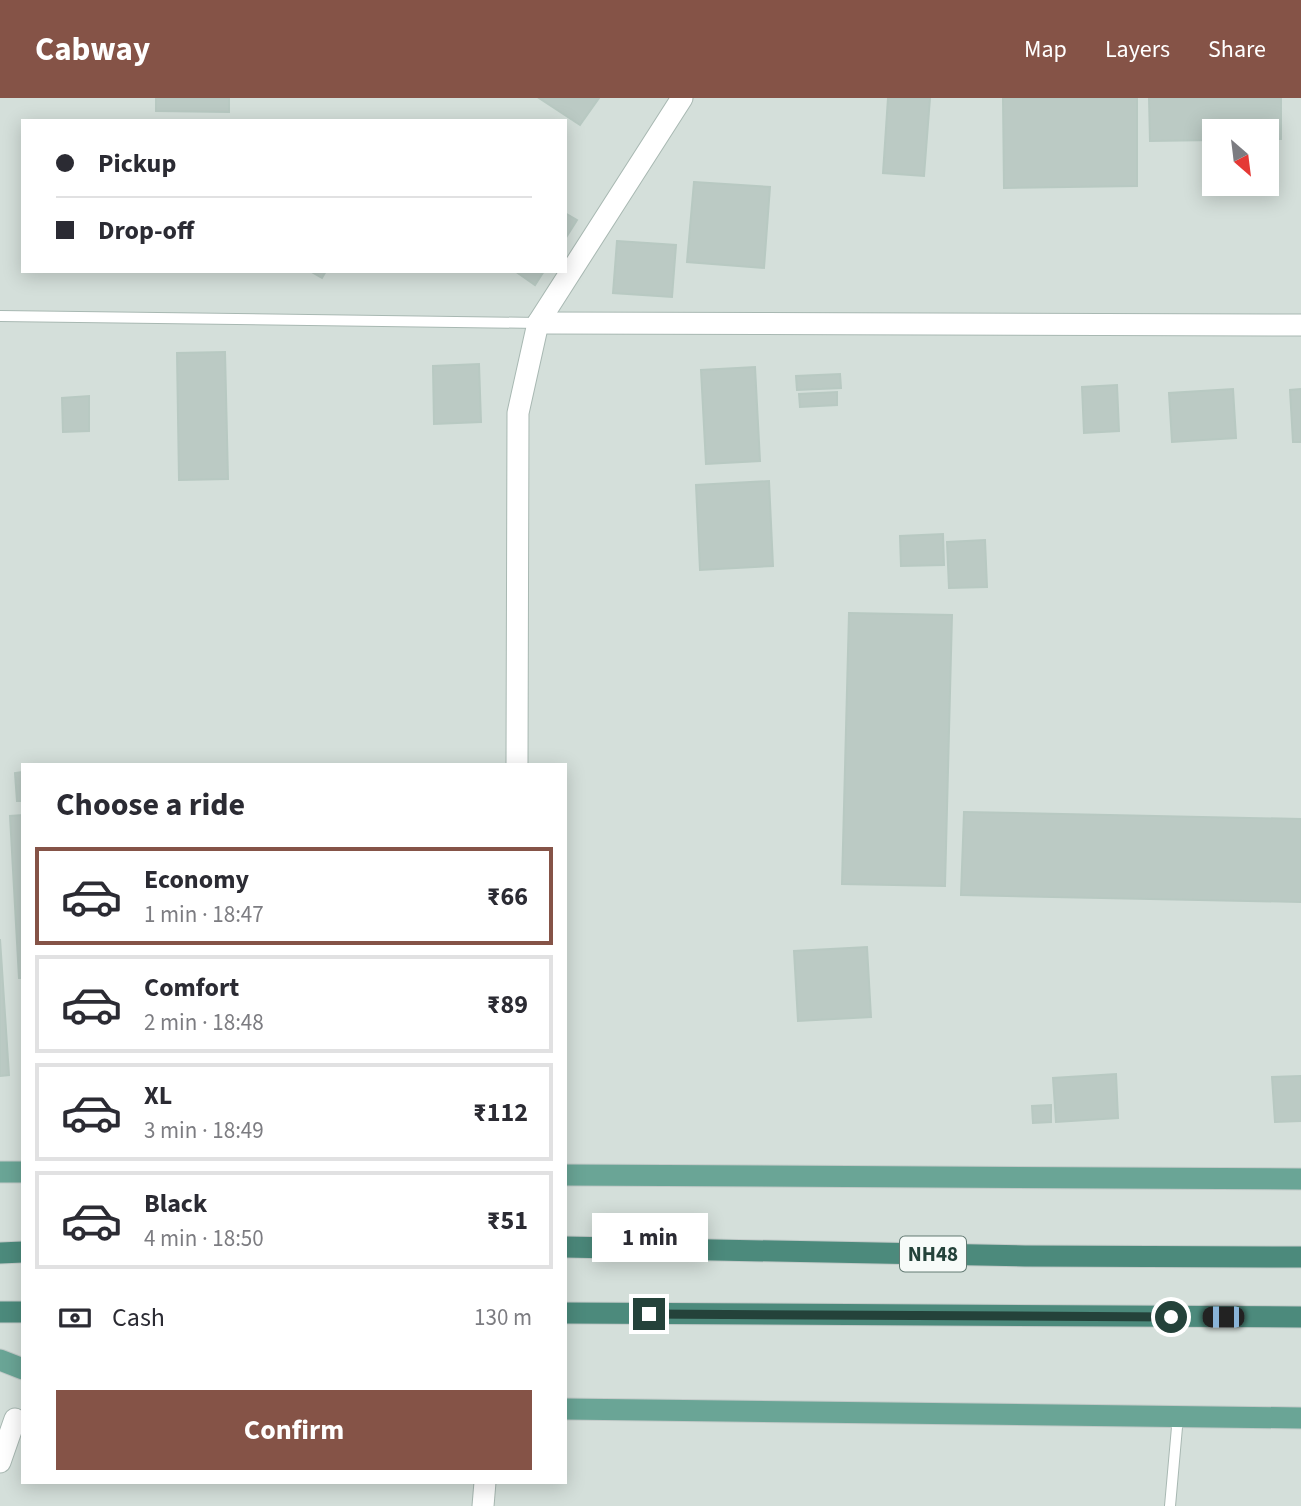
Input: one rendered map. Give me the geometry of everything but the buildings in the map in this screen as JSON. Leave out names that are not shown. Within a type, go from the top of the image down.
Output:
[{"type":"highway","name":"NH48","points":[[567,1247],[1025,1256],[1301,1257]]},
{"type":"highway","points":[[0,1253],[21,1252]]},
{"type":"highway","points":[[0,1312],[21,1312]]},
{"type":"highway","points":[[567,1313],[1301,1317]]},
{"type":"main road","points":[[0,1172],[21,1172]]},
{"type":"main road","points":[[567,1175],[1301,1179]]},
{"type":"main road","points":[[0,1360],[21,1368]]},
{"type":"main road","points":[[567,1409],[1301,1418]]},
{"type":"street","points":[[517,763],[518,414],[538,323],[682,98]]},
{"type":"street","points":[[538,323],[1301,325]]},
{"type":"street","points":[[0,1462],[13,1419]]},
{"type":"street","points":[[483,1506],[485,1484]]},
{"type":"lane","points":[[0,316],[538,323]]},
{"type":"lane","points":[[1170,1506],[1178,1416]]},
{"type":"shaded area","points":[[0,98],[1301,98],[1301,1506],[0,1506]]},
{"type":"route","points":[[649,1314],[1171,1317]]}]
